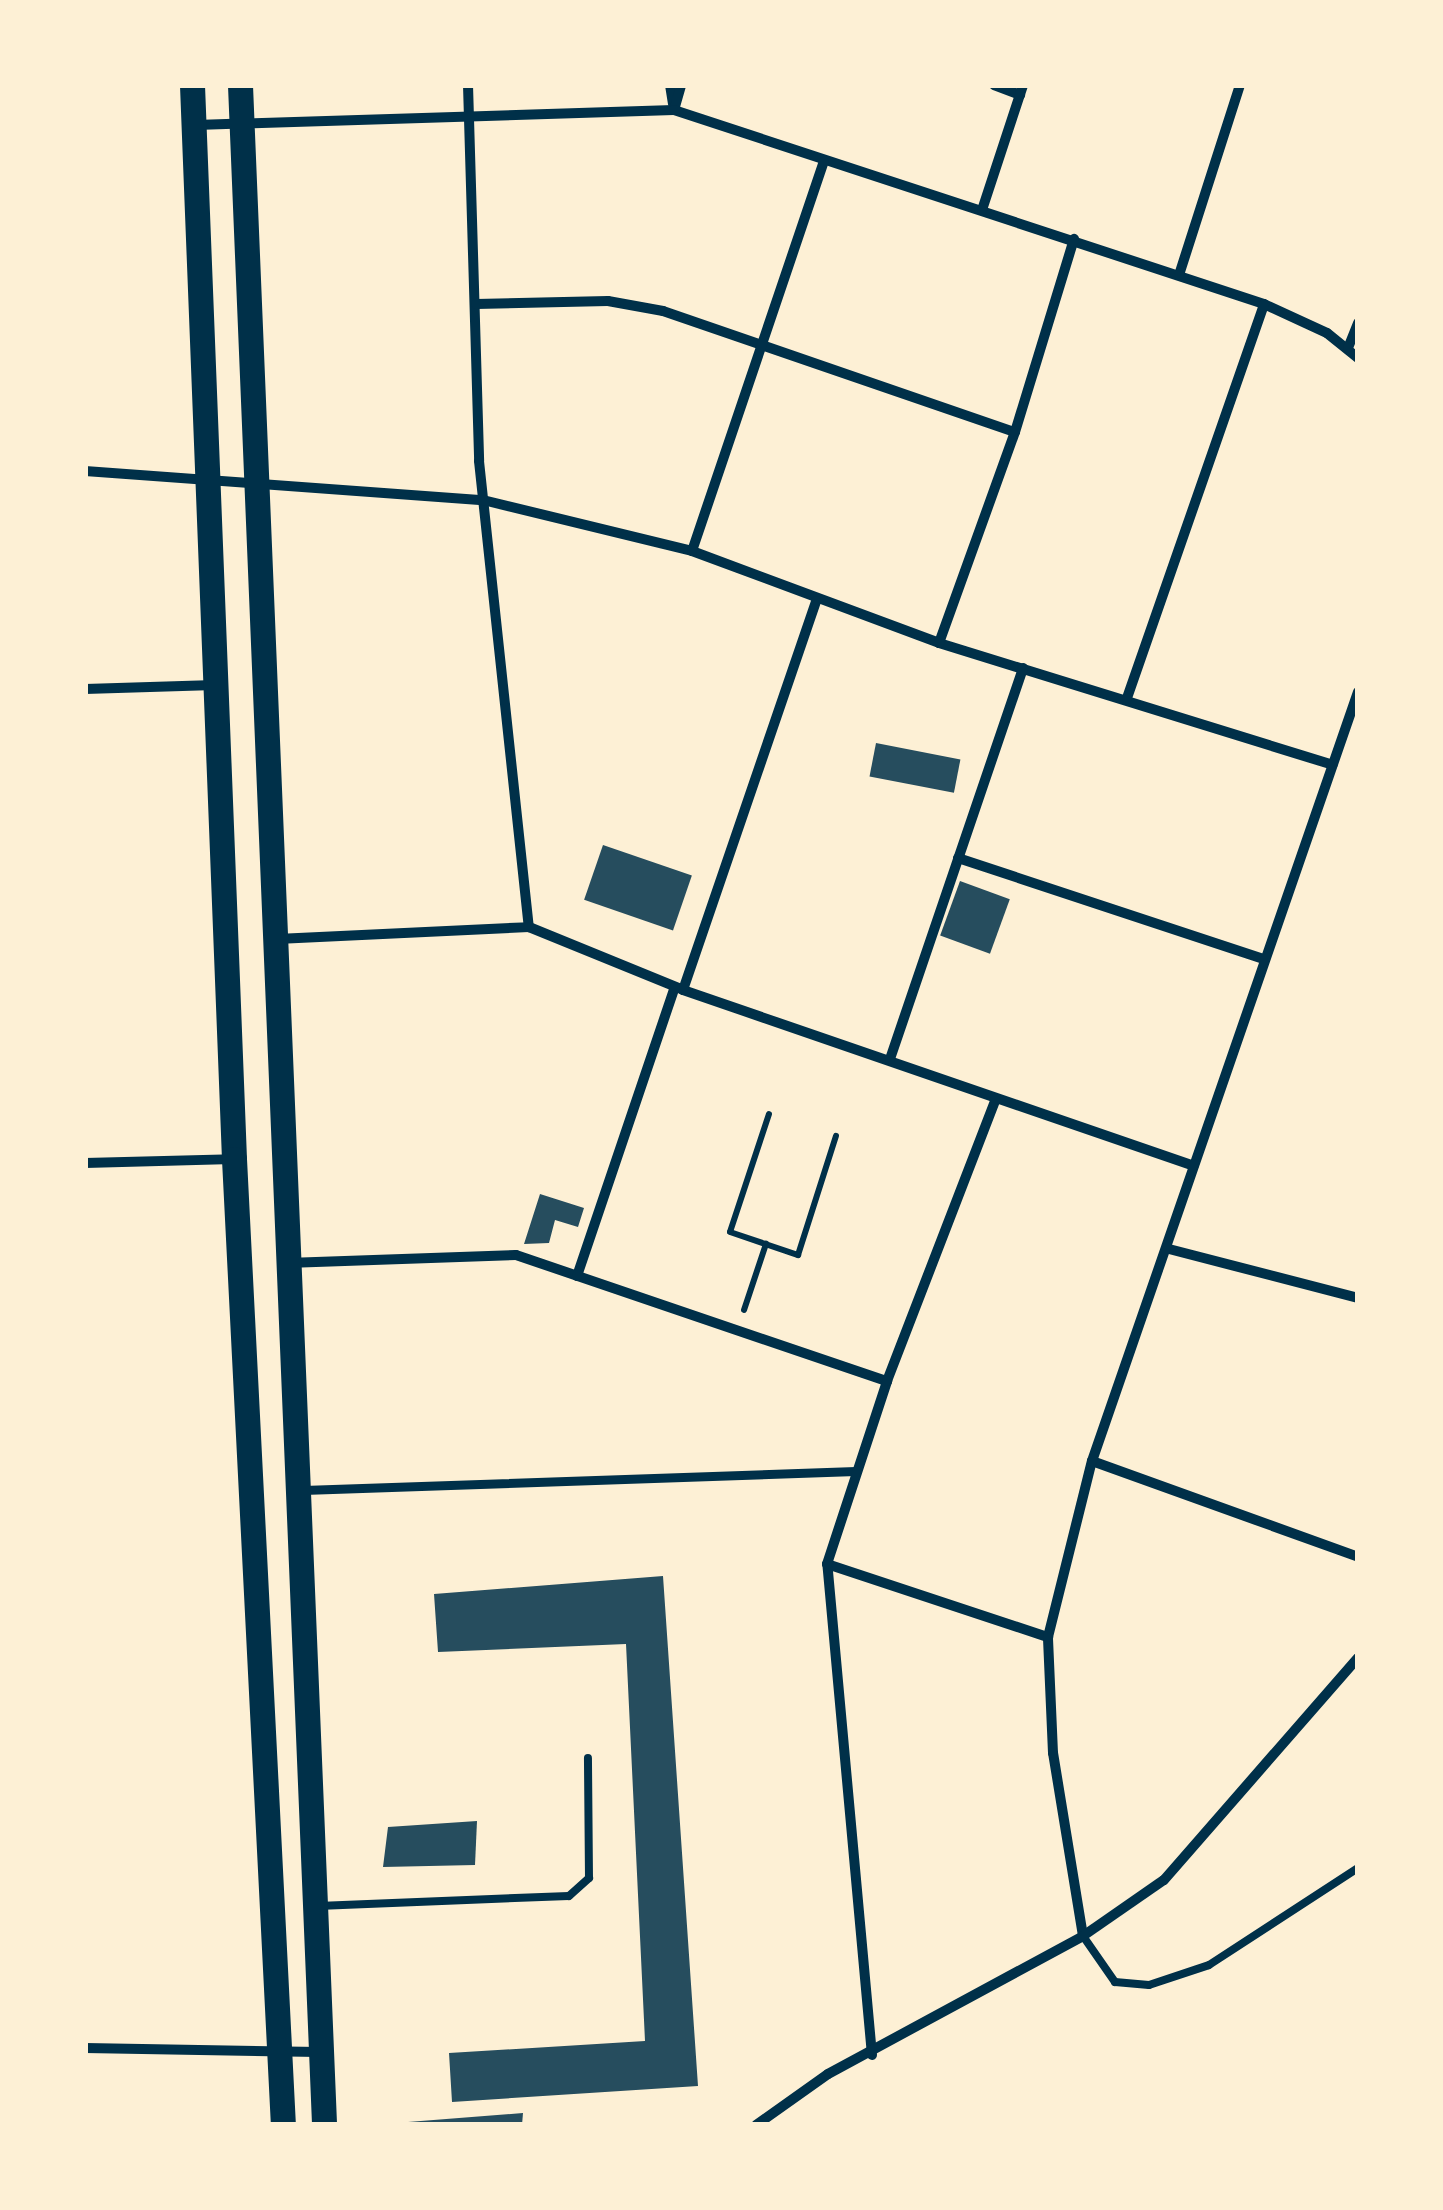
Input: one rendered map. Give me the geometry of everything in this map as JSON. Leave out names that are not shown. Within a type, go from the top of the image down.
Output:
[{"type":"main road","points":[[192,85],[234,1159],[283,2125]]},
{"type":"main road","points":[[240,85],[324,2125]]},
{"type":"street","points":[[468,85],[483,500],[529,926]]},
{"type":"street","points":[[670,85],[674,110]]},
{"type":"street","points":[[674,110],[681,85]]},
{"type":"street","points":[[982,210],[1022,90],[994,85]]},
{"type":"street","points":[[1179,275],[1240,85]]},
{"type":"street","points":[[194,126],[468,112],[674,110],[1264,304],[1348,348],[1358,358]]},
{"type":"street","points":[[692,551],[758,346],[824,162]]},
{"type":"street","points":[[939,643],[1015,432],[1074,239]]},
{"type":"street","points":[[476,304],[608,301],[662,311],[1015,432]]},
{"type":"street","points":[[1127,698],[1264,304]]},
{"type":"street","points":[[1348,348],[1358,324]]},
{"type":"street","points":[[85,471],[483,500],[692,551],[816,601],[939,643],[1127,698],[1333,765]]},
{"type":"street","points":[[578,1276],[816,601]]},
{"type":"street","points":[[890,1059],[1022,668]]},
{"type":"street","points":[[85,690],[216,685]]},
{"type":"street","points":[[1083,1936],[1053,1753],[1048,1637],[1092,1460],[1169,1249],[1263,959],[1358,692]]},
{"type":"street","points":[[958,858],[1263,959]]},
{"type":"street","points":[[276,939],[529,926],[679,988],[1194,1166]]},
{"type":"street","points":[[872,2055],[827,1564],[886,1381],[996,1098]]},
{"type":"street","points":[[85,1163],[234,1159]]},
{"type":"street","points":[[1169,1249],[1358,1298]]},
{"type":"street","points":[[286,1263],[516,1256],[886,1381]]},
{"type":"street","points":[[1092,1460],[1358,1557]]},
{"type":"street","points":[[295,1490],[856,1471]]},
{"type":"street","points":[[827,1564],[1048,1637]]},
{"type":"street","points":[[756,2125],[828,2074],[872,2055],[1083,1936],[1164,1880],[1358,1658]]},
{"type":"street","points":[[85,2048],[320,2052]]},
{"type":"lane","points":[[314,1907],[568,1896],[589,1878],[588,1758]]},
{"type":"lane","points":[[1083,1936],[1115,1982],[1149,1986],[1209,1965],[1358,1868]]},
{"type":"path","points":[[769,1114],[730,1232],[798,1256],[836,1136]]},
{"type":"path","points":[[737,1330],[766,1244]]},
{"type":"building","points":[[876,743],[960,759],[954,793],[870,776]]},
{"type":"building","points":[[603,845],[692,876],[673,930],[584,900]]},
{"type":"building","points":[[960,881],[1010,899],[990,954],[940,936]]},
{"type":"building","points":[[540,1194],[584,1208],[578,1227],[555,1220],[549,1243],[524,1244]]},
{"type":"building","points":[[663,1576],[698,2086],[452,2102],[449,2053],[645,2041],[626,1644],[438,1652],[434,1594]]},
{"type":"building","points":[[477,1821],[475,1865],[383,1867],[388,1827]]},
{"type":"building","points":[[523,2113],[522,2125],[408,2125],[408,2122]]}]
